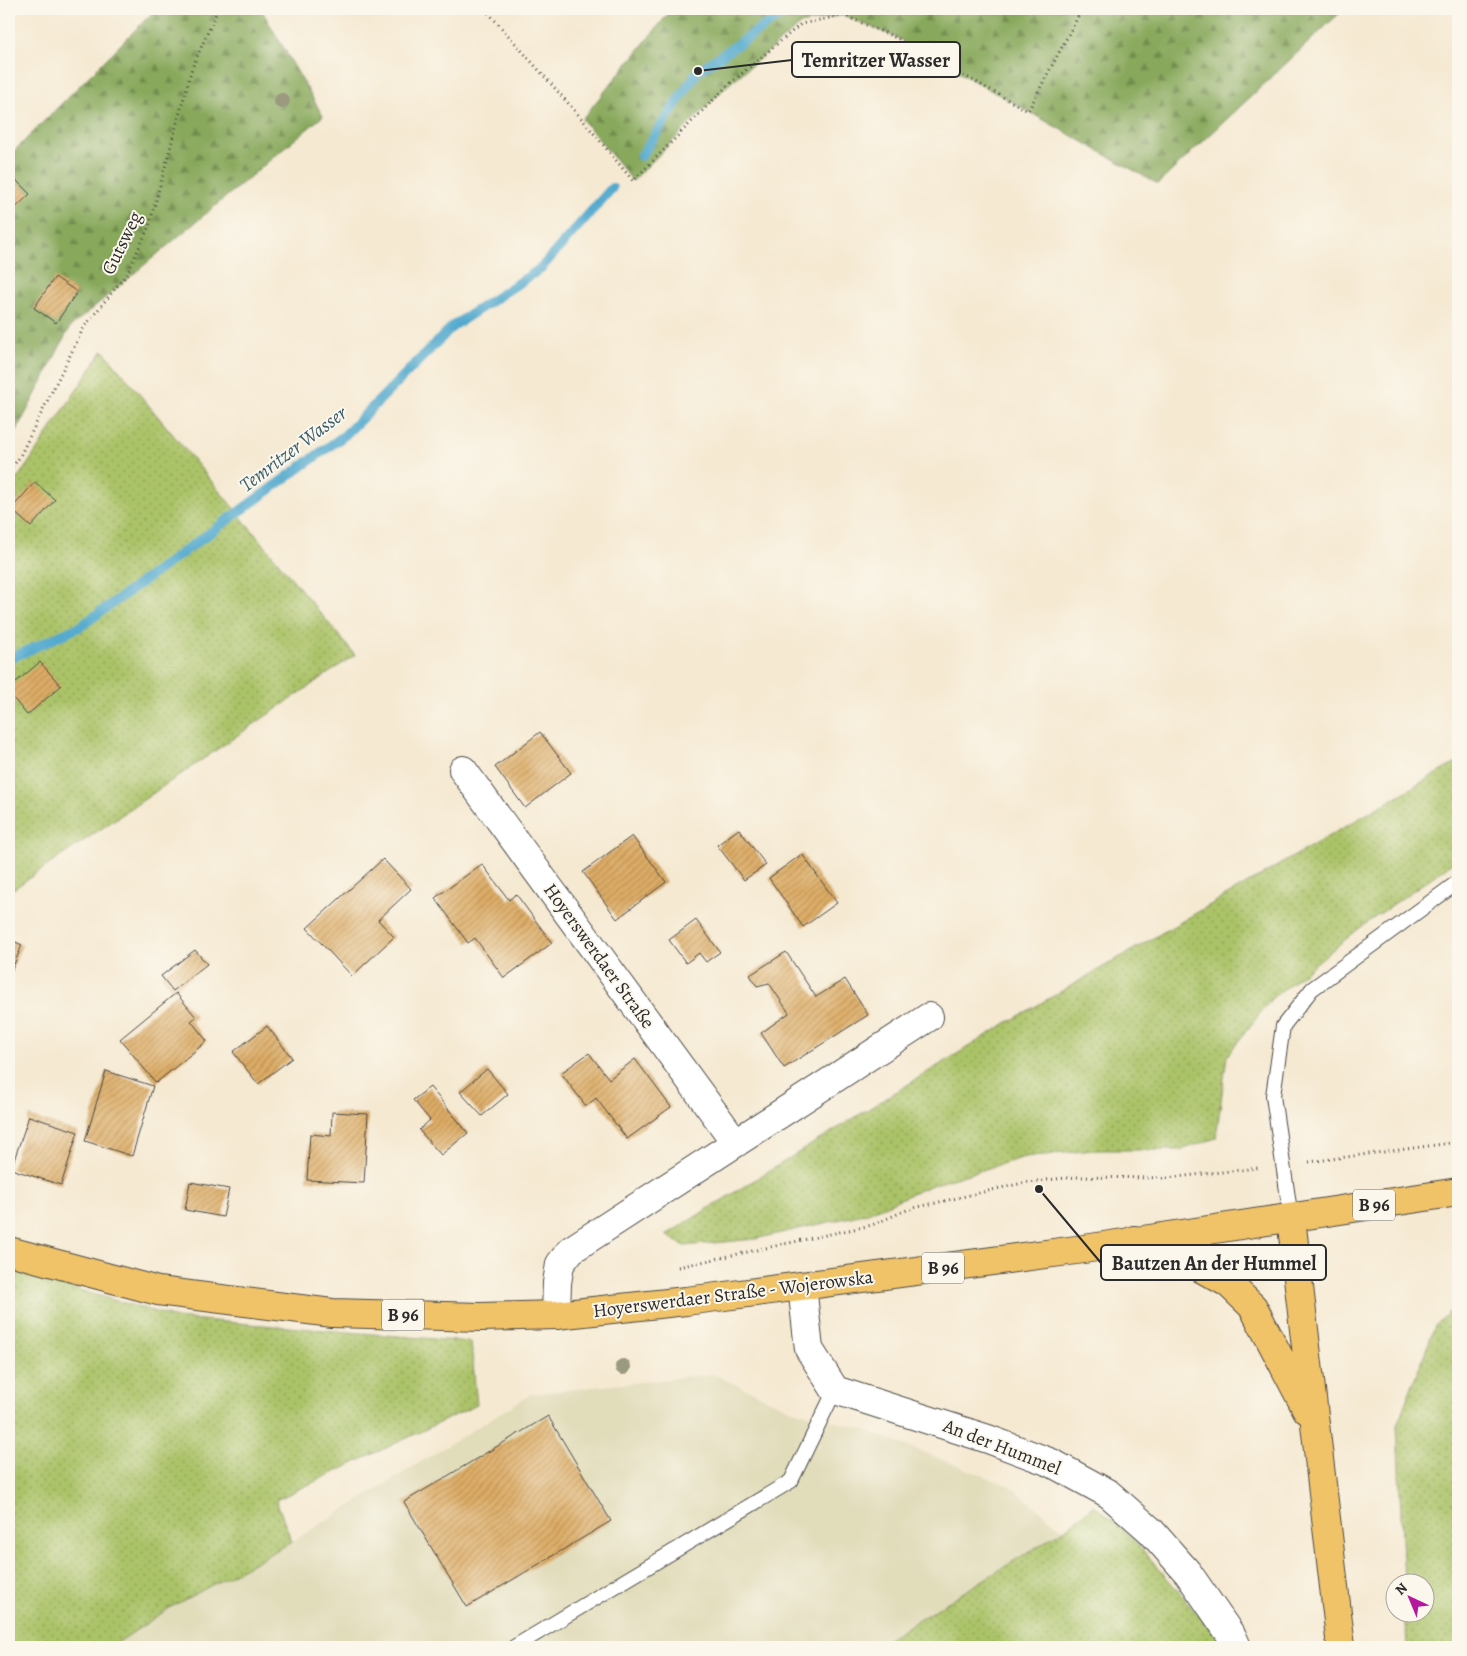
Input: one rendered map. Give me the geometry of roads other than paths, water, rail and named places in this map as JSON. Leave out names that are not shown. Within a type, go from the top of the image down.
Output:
[{"type":"main road","name":"Hoyerswerdaer Straße - Wojerowska","points":[[9,1251],[158,1291],[332,1313],[481,1317],[556,1315],[686,1301],[1084,1249],[1458,1192]]},
{"type":"main road","points":[[1291,1218],[1341,1647]]},
{"type":"main road","points":[[1134,1240],[1199,1267],[1228,1283],[1253,1307],[1314,1424]]},
{"type":"street","name":"Hoyerswerdaer Straße","points":[[463,770],[736,1143]]},
{"type":"street","points":[[556,1315],[557,1283],[560,1264],[571,1250],[929,1017]]},
{"type":"street","points":[[802,1286],[809,1349],[835,1390]]},
{"type":"street","name":"An der Hummel","points":[[835,1390],[988,1439],[1052,1463],[1109,1494],[1152,1531],[1188,1573],[1238,1647]]},
{"type":"lane","points":[[1291,1218],[1273,1096],[1283,1026],[1312,989],[1458,882]]},
{"type":"lane","points":[[514,1647],[791,1481],[835,1390]]},
{"type":"waterway","name":"Temritzer Wasser","points":[[641,156],[698,71],[790,9]]},
{"type":"waterway","name":"Temritzer Wasser","points":[[9,659],[81,626],[345,435],[453,326],[540,269],[612,188]]},
{"type":"place","name":"Temritzer Wasser","points":[[698,71]]},
{"type":"place","name":"Bautzen An der Hummel","points":[[1039,1189]]}]
